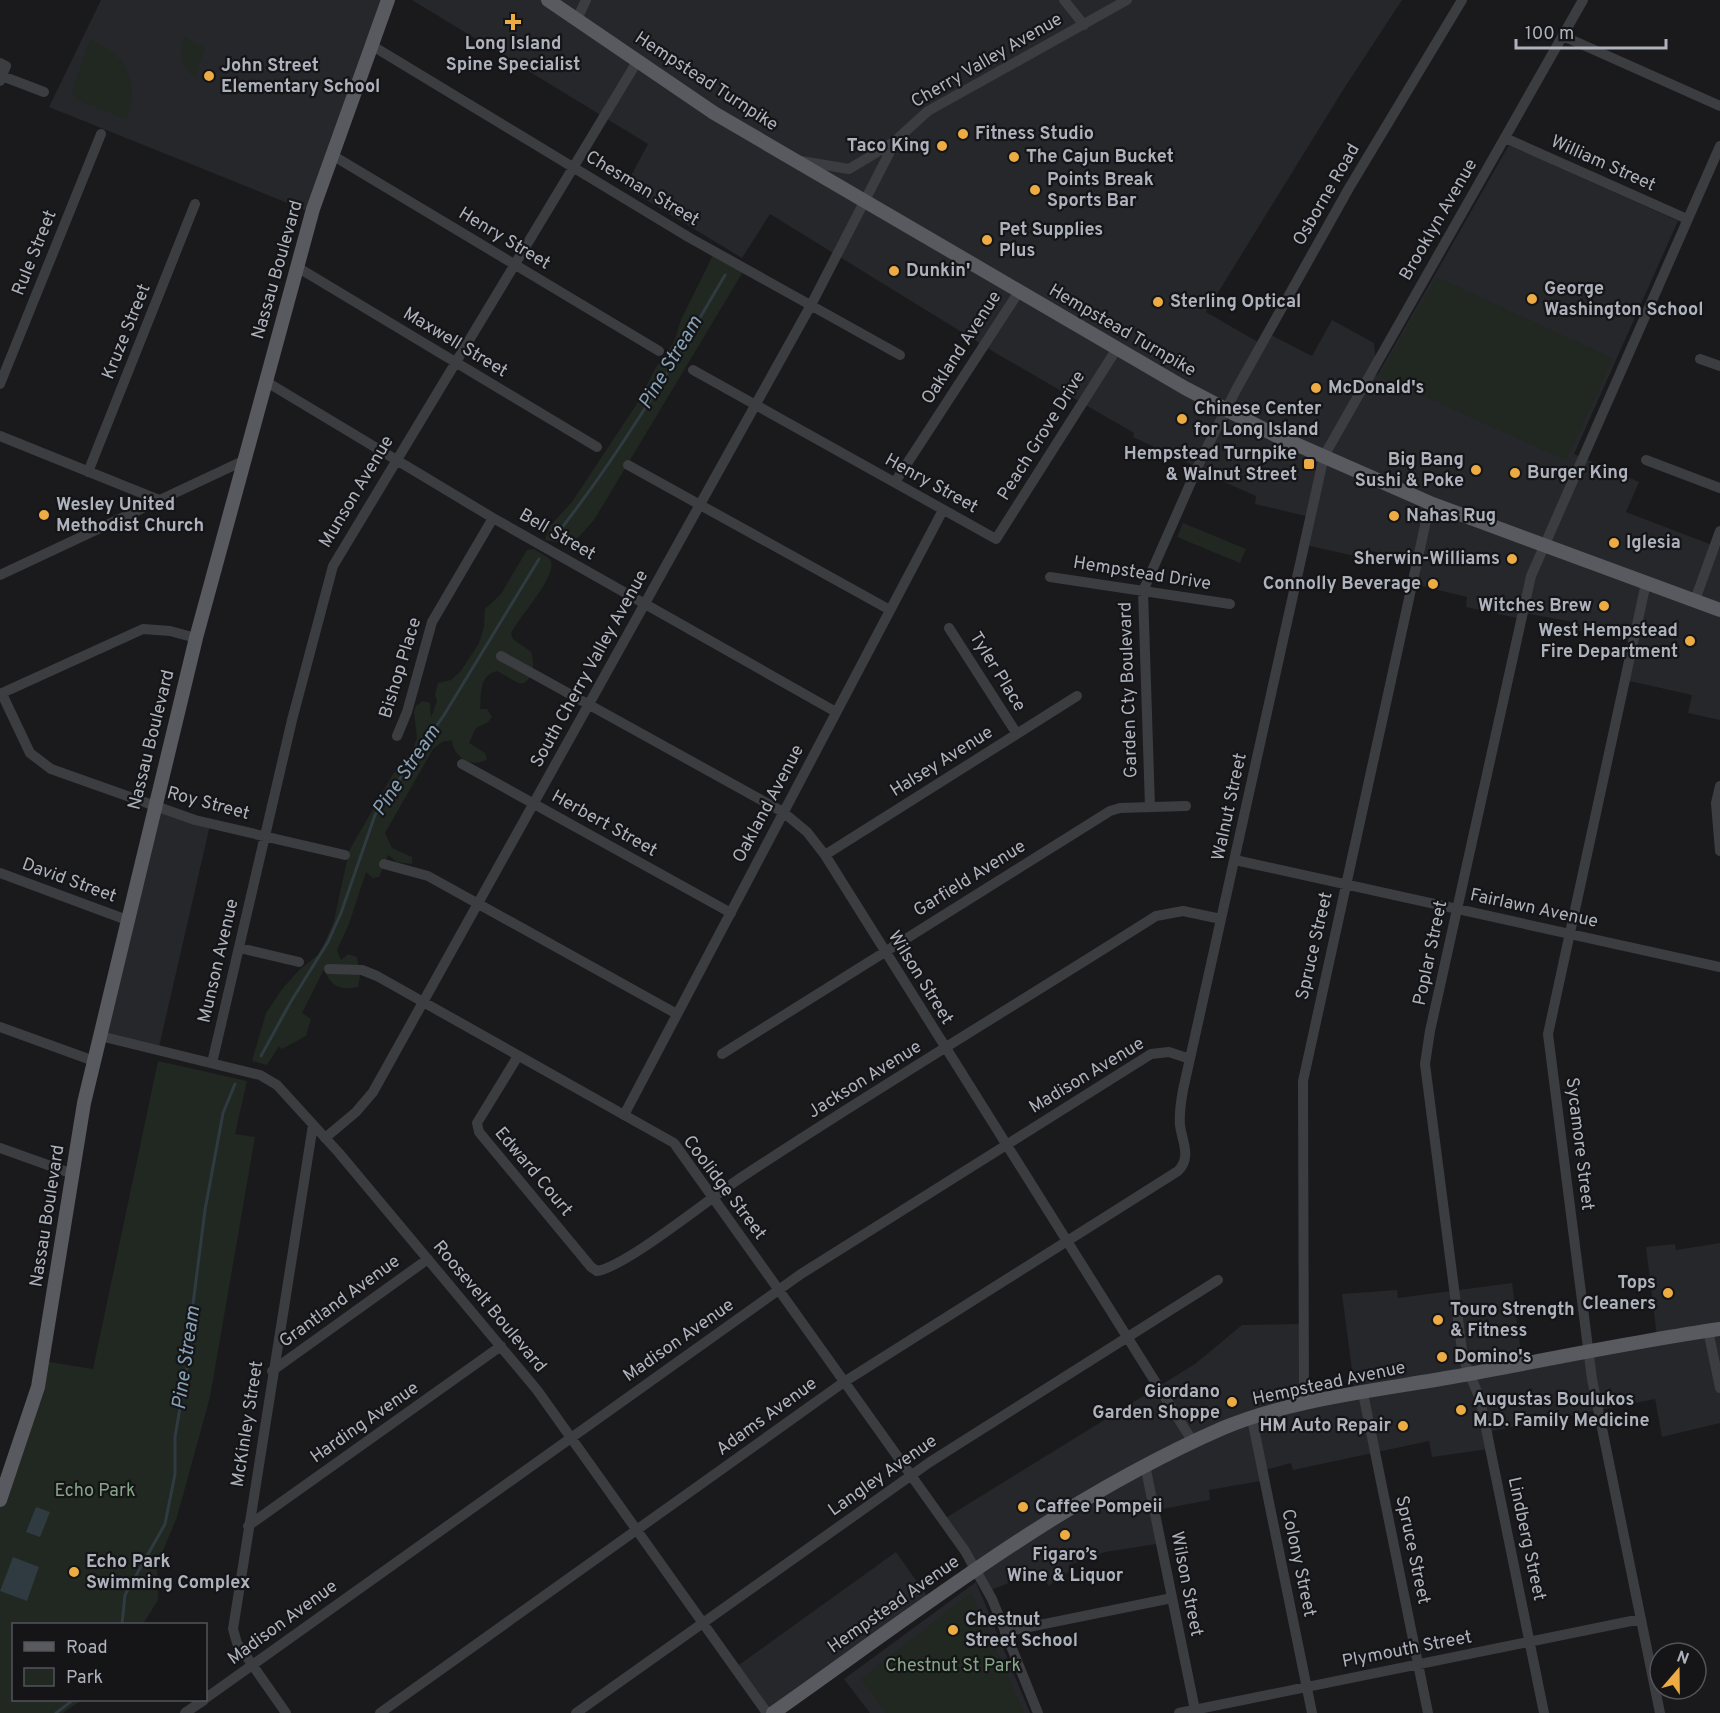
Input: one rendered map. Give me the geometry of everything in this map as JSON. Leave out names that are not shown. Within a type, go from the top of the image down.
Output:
[{"type":"main road","name":"Nassau Boulevard","points":[[0,1500],[38,1388],[94,1061],[196,638],[297,267],[332,154],[388,0]]},
{"type":"main road","name":"Hempstead Turnpike","points":[[548,0],[714,112],[1116,350],[1226,409],[1324,456],[1430,502],[1720,610]]},
{"type":"main road","name":"Hempstead Avenue","points":[[773,1713],[976,1569],[1112,1483],[1225,1428],[1304,1405],[1363,1393],[1714,1330]]},
{"type":"street","points":[[577,20],[586,0]]},
{"type":"street","points":[[1064,0],[1084,25]]},
{"type":"street","name":"Cherry Valley Avenue","points":[[866,203],[880,168],[896,140],[928,111],[1127,0]]},
{"type":"street","name":"Osborne Road","points":[[1226,409],[1349,188],[1462,0]]},
{"type":"street","name":"Brooklyn Avenue","points":[[1324,456],[1583,0]]},
{"type":"street","points":[[1563,36],[1720,106]]},
{"type":"street","name":"Chesman Street","points":[[371,45],[690,238],[900,355]]},
{"type":"street","name":"Munson Avenue","points":[[212,1064],[265,837],[333,566],[395,459],[638,60]]},
{"type":"street","points":[[2,72],[44,92]]},
{"type":"street","name":"Rule Street","points":[[0,384],[101,134]]},
{"type":"street","name":"William Street","points":[[1505,138],[1687,219]]},
{"type":"street","points":[[797,160],[849,169],[896,140]]},
{"type":"street","name":"Poplar Street","points":[[1469,1374],[1464,1358],[1425,1064],[1531,576],[1720,146]]},
{"type":"street","name":"Henry Street","points":[[332,154],[659,351]]},
{"type":"street","name":"South Cherry Valley Avenue","points":[[325,1138],[356,1112],[374,1092],[812,305],[866,203]]},
{"type":"street","name":"Kruze Street","points":[[88,472],[195,204]]},
{"type":"street","name":"Maxwell Street","points":[[297,267],[597,447]]},
{"type":"street","name":"Oakland Avenue","points":[[895,482],[1018,292]]},
{"type":"street","name":"Peach Grove Drive","points":[[996,539],[1116,350]]},
{"type":"street","points":[[1700,359],[1720,366]]},
{"type":"street","name":"Henry Street","points":[[693,370],[996,539]]},
{"type":"street","name":"Bell Street","points":[[266,381],[493,518],[836,712]]},
{"type":"street","name":"Garden Cty Boulevard","points":[[1150,807],[1143,591],[1226,409]]},
{"type":"street","points":[[0,436],[159,500]]},
{"type":"street","name":"Walnut Street","points":[[1185,1164],[1186,1155],[1180,1112],[1190,1059],[1324,456]]},
{"type":"street","points":[[1646,460],[1720,488]]},
{"type":"street","points":[[0,575],[243,461]]},
{"type":"street","points":[[628,465],[890,610]]},
{"type":"street","name":"Spruce Street","points":[[1304,1405],[1304,1081],[1430,502]]},
{"type":"street","name":"Oakland Avenue","points":[[624,1114],[943,510]]},
{"type":"street","name":"Bishop Place","points":[[397,736],[407,712],[432,622],[493,518]]},
{"type":"street","points":[[1695,600],[1720,531]]},
{"type":"street","points":[[0,564],[13,569]]},
{"type":"street","name":"Hempstead Drive","points":[[1050,577],[1230,604]]},
{"type":"street","name":"Sycamore Street","points":[[1646,583],[1548,1034],[1589,1351],[1660,1713]]},
{"type":"street","name":"Tyler Place","points":[[949,628],[1017,734]]},
{"type":"street","points":[[1,694],[143,629],[170,631],[196,638]]},
{"type":"street","name":"Wilson Street","points":[[501,656],[783,812],[807,832],[825,855],[1193,1442]]},
{"type":"street","name":"Roy Street","points":[[1,694],[30,753],[42,765],[195,820],[345,855]]},
{"type":"street","name":"Halsey Avenue","points":[[825,855],[1077,696]]},
{"type":"street","name":"Herbert Street","points":[[462,764],[730,913]]},
{"type":"street","points":[[1720,786],[1716,803],[1720,851]]},
{"type":"street","name":"Garfield Avenue","points":[[722,1054],[1110,811],[1150,807],[1186,807]]},
{"type":"street","name":"Fairlawn Avenue","points":[[1234,860],[1720,967]]},
{"type":"street","points":[[384,864],[428,876],[677,1014]]},
{"type":"street","name":"David Street","points":[[0,873],[127,920]]},
{"type":"street","name":"Jackson Avenue","points":[[597,1271],[604,1270],[632,1254],[712,1196],[1156,916],[1183,910],[1221,920]]},
{"type":"street","points":[[240,948],[298,962]]},
{"type":"street","name":"Coolidge Street","points":[[329,969],[362,970],[674,1143],[976,1569],[1038,1713]]},
{"type":"street","points":[[0,1028],[94,1061]]},
{"type":"street","name":"Roosevelt Boulevard","points":[[100,1036],[267,1078],[325,1138],[501,1346],[571,1438],[767,1713]]},
{"type":"street","name":"Madison Avenue","points":[[207,1698],[779,1290],[1151,1054],[1169,1052],[1190,1059]]},
{"type":"street","name":"Edward Court","points":[[518,1056],[477,1124],[479,1132],[597,1271]]},
{"type":"street","name":"McKinley Street","points":[[286,1713],[237,1643],[233,1629],[272,1371],[313,1125]]},
{"type":"street","points":[[0,1148],[73,1174]]},
{"type":"street","name":"Adams Avenue","points":[[380,1713],[844,1382],[1067,1242],[1185,1164]]},
{"type":"street","name":"Grantland Avenue","points":[[272,1371],[428,1259]]},
{"type":"street","name":"Langley Avenue","points":[[576,1713],[911,1475],[1218,1280]]},
{"type":"street","points":[[1714,1330],[1720,1388]]},
{"type":"street","name":"Harding Avenue","points":[[248,1526],[501,1346]]},
{"type":"street","name":"Lindberg Street","points":[[1469,1374],[1480,1399],[1544,1713]]},
{"type":"street","name":"Spruce Street","points":[[1363,1393],[1428,1713]]},
{"type":"street","name":"Colony Street","points":[[1252,1419],[1312,1713]]},
{"type":"street","name":"Wilson Street","points":[[1145,1465],[1195,1710]]},
{"type":"street","points":[[1005,1632],[1172,1598]]},
{"type":"street","name":"Plymouth Street","points":[[1179,1713],[1641,1619]]},
{"type":"street","name":"Madison Avenue","points":[[185,1713],[202,1701]]},
{"type":"shaded area","name":"John Street Elementary School","points":[[101,0],[393,0],[364,45],[325,163],[305,210],[49,107]]},
{"type":"shaded area","points":[[412,0],[1402,0],[1343,90],[1206,312],[1263,345],[1269,334],[1312,356],[1332,320],[1374,343],[1377,376],[1509,145],[1678,221],[1574,454],[1639,482],[1626,512],[1720,548],[1720,720],[1688,713],[1692,695],[1625,680],[1634,643],[1577,630],[1578,624],[1568,621],[1524,613],[1522,619],[1466,607],[1467,597],[1413,584],[1417,561],[1362,549],[1360,557],[1305,545],[1310,517],[1255,504],[1256,496],[1197,470],[1198,468],[1133,437],[1134,433],[994,352],[770,214],[742,258],[625,187],[648,144]]},
{"type":"shaded area","points":[[156,809],[210,825],[159,1047],[103,1035]]},
{"type":"shaded area","points":[[1720,1243],[1720,1423],[1662,1437],[1655,1399],[1492,1431],[1495,1448],[1432,1457],[1429,1441],[1293,1470],[1291,1463],[1265,1470],[1266,1480],[1209,1490],[1210,1500],[1157,1510],[1163,1543],[1105,1552],[1069,1565],[1070,1571],[1048,1586],[1042,1569],[989,1591],[944,1519],[1195,1364],[1242,1325],[1302,1324],[1302,1403],[1355,1393],[1342,1294],[1397,1290],[1398,1298],[1512,1283],[1522,1361],[1657,1337],[1646,1247],[1675,1244],[1676,1250]]},
{"type":"shaded area","points":[[36,1507],[50,1512],[40,1537],[26,1532]]},
{"type":"shaded area","points":[[896,1552],[930,1600],[769,1713],[736,1667]]},
{"type":"shaded area","points":[[13,1557],[39,1567],[27,1601],[0,1591]]},
{"type":"shaded area","name":"Chestnut St Park","points":[[976,1582],[1030,1713],[870,1713],[844,1679]]},
{"type":"green space","points":[[184,37],[205,48],[195,78],[187,69],[183,59]]},
{"type":"green space","points":[[90,40],[113,53],[127,71],[132,93],[127,119],[76,100],[72,91]]},
{"type":"green space","points":[[714,253],[744,270],[594,520],[574,542],[569,544],[545,540],[550,526],[572,502],[638,402],[655,369],[674,342],[681,320]]},
{"type":"green space","points":[[1437,277],[1613,359],[1566,460],[1379,376]]},
{"type":"green space","points":[[1183,523],[1246,549],[1240,563],[1177,537]]},
{"type":"green space","points":[[534,549],[550,559],[549,575],[511,634],[513,639],[531,652],[533,669],[530,677],[524,683],[518,683],[497,671],[491,673],[484,681],[480,709],[487,709],[492,717],[488,722],[476,728],[469,743],[485,753],[487,759],[475,763],[464,760],[456,752],[452,740],[442,742],[433,749],[385,833],[392,848],[412,857],[412,864],[397,862],[388,855],[379,877],[373,878],[366,872],[349,924],[337,950],[341,960],[348,954],[357,957],[360,977],[358,987],[336,986],[324,969],[302,1013],[311,1019],[306,1036],[282,1049],[279,1046],[267,1065],[252,1061],[266,1013],[283,988],[299,970],[318,955],[324,944],[334,921],[349,851],[393,774],[412,751],[417,738],[414,712],[416,706],[423,701],[430,703],[431,718],[437,701],[435,694],[438,683],[451,680],[461,671],[479,643],[484,627],[485,609],[501,594],[527,550]]},
{"type":"green space","name":"Echo Park","points":[[158,1061],[247,1081],[235,1134],[255,1137],[210,1397],[177,1517],[157,1565],[158,1600],[144,1623],[12,1623],[12,1701],[81,1701],[63,1713],[0,1713],[0,1500],[43,1361],[93,1369]]},
{"type":"green space","name":"Chestnut St Park","points":[[971,1593],[1024,1713],[886,1713],[861,1679]]},
{"type":"waterway","name":"Pine Stream","points":[[553,539],[622,443],[665,377],[725,275]]},
{"type":"waterway","name":"Pine Stream","points":[[261,1056],[290,1003],[328,942],[341,913],[375,815],[444,715],[539,559]]},
{"type":"waterway","name":"Pine Stream","points":[[122,1623],[125,1595],[165,1524],[175,1474],[175,1437],[189,1356],[191,1320],[205,1210],[223,1113],[235,1084]]},
{"type":"waterway","name":"Pine Stream","points":[[56,1713],[72,1701]]},
{"type":"place","name":"Long Island Spine Specialist","points":[[513,22]]},
{"type":"place","name":"John Street Elementary School","points":[[209,76]]},
{"type":"place","name":"Fitness Studio","points":[[963,134]]},
{"type":"place","name":"Taco King","points":[[942,146]]},
{"type":"place","name":"The Cajun Bucket","points":[[1014,157]]},
{"type":"place","name":"Points Break Sports Bar","points":[[1035,190]]},
{"type":"place","name":"Pet Supplies Plus","points":[[987,240]]},
{"type":"place","name":"Dunkin'","points":[[894,271]]},
{"type":"place","name":"George Washington School","points":[[1532,299]]},
{"type":"place","name":"Sterling Optical","points":[[1158,302]]},
{"type":"place","name":"McDonald's","points":[[1316,388]]},
{"type":"place","name":"Chinese Center for Long Island","points":[[1182,419]]},
{"type":"place","name":"Hempstead Turnpike & Walnut Street","points":[[1309,464]]},
{"type":"place","name":"Big Bang Sushi & Poke","points":[[1476,470]]},
{"type":"place","name":"Burger King","points":[[1515,473]]},
{"type":"place","name":"Wesley United Methodist Church","points":[[44,515]]},
{"type":"place","name":"Nahas Rug","points":[[1394,516]]},
{"type":"place","name":"Iglesia","points":[[1614,543]]},
{"type":"place","name":"Sherwin-Williams","points":[[1512,559]]},
{"type":"place","name":"Connolly Beverage","points":[[1433,584]]},
{"type":"place","name":"Witches Brew","points":[[1604,606]]},
{"type":"place","name":"West Hempstead Fire Department","points":[[1690,641]]},
{"type":"place","name":"Tops Cleaners","points":[[1668,1293]]},
{"type":"place","name":"Touro Strength & Fitness","points":[[1438,1320]]},
{"type":"place","name":"Domino's","points":[[1442,1357]]},
{"type":"place","name":"Giordano Garden Shoppe","points":[[1232,1402]]},
{"type":"place","name":"Augustas Boulukos M.D. Family Medicine","points":[[1461,1410]]},
{"type":"place","name":"HM Auto Repair","points":[[1403,1426]]},
{"type":"place","name":"Caffee Pompeii","points":[[1023,1507]]},
{"type":"place","name":"Figaro’s Wine & Liquor","points":[[1065,1535]]},
{"type":"place","name":"Echo Park Swimming Complex","points":[[74,1572]]},
{"type":"place","name":"Chestnut Street School","points":[[953,1630]]}]
